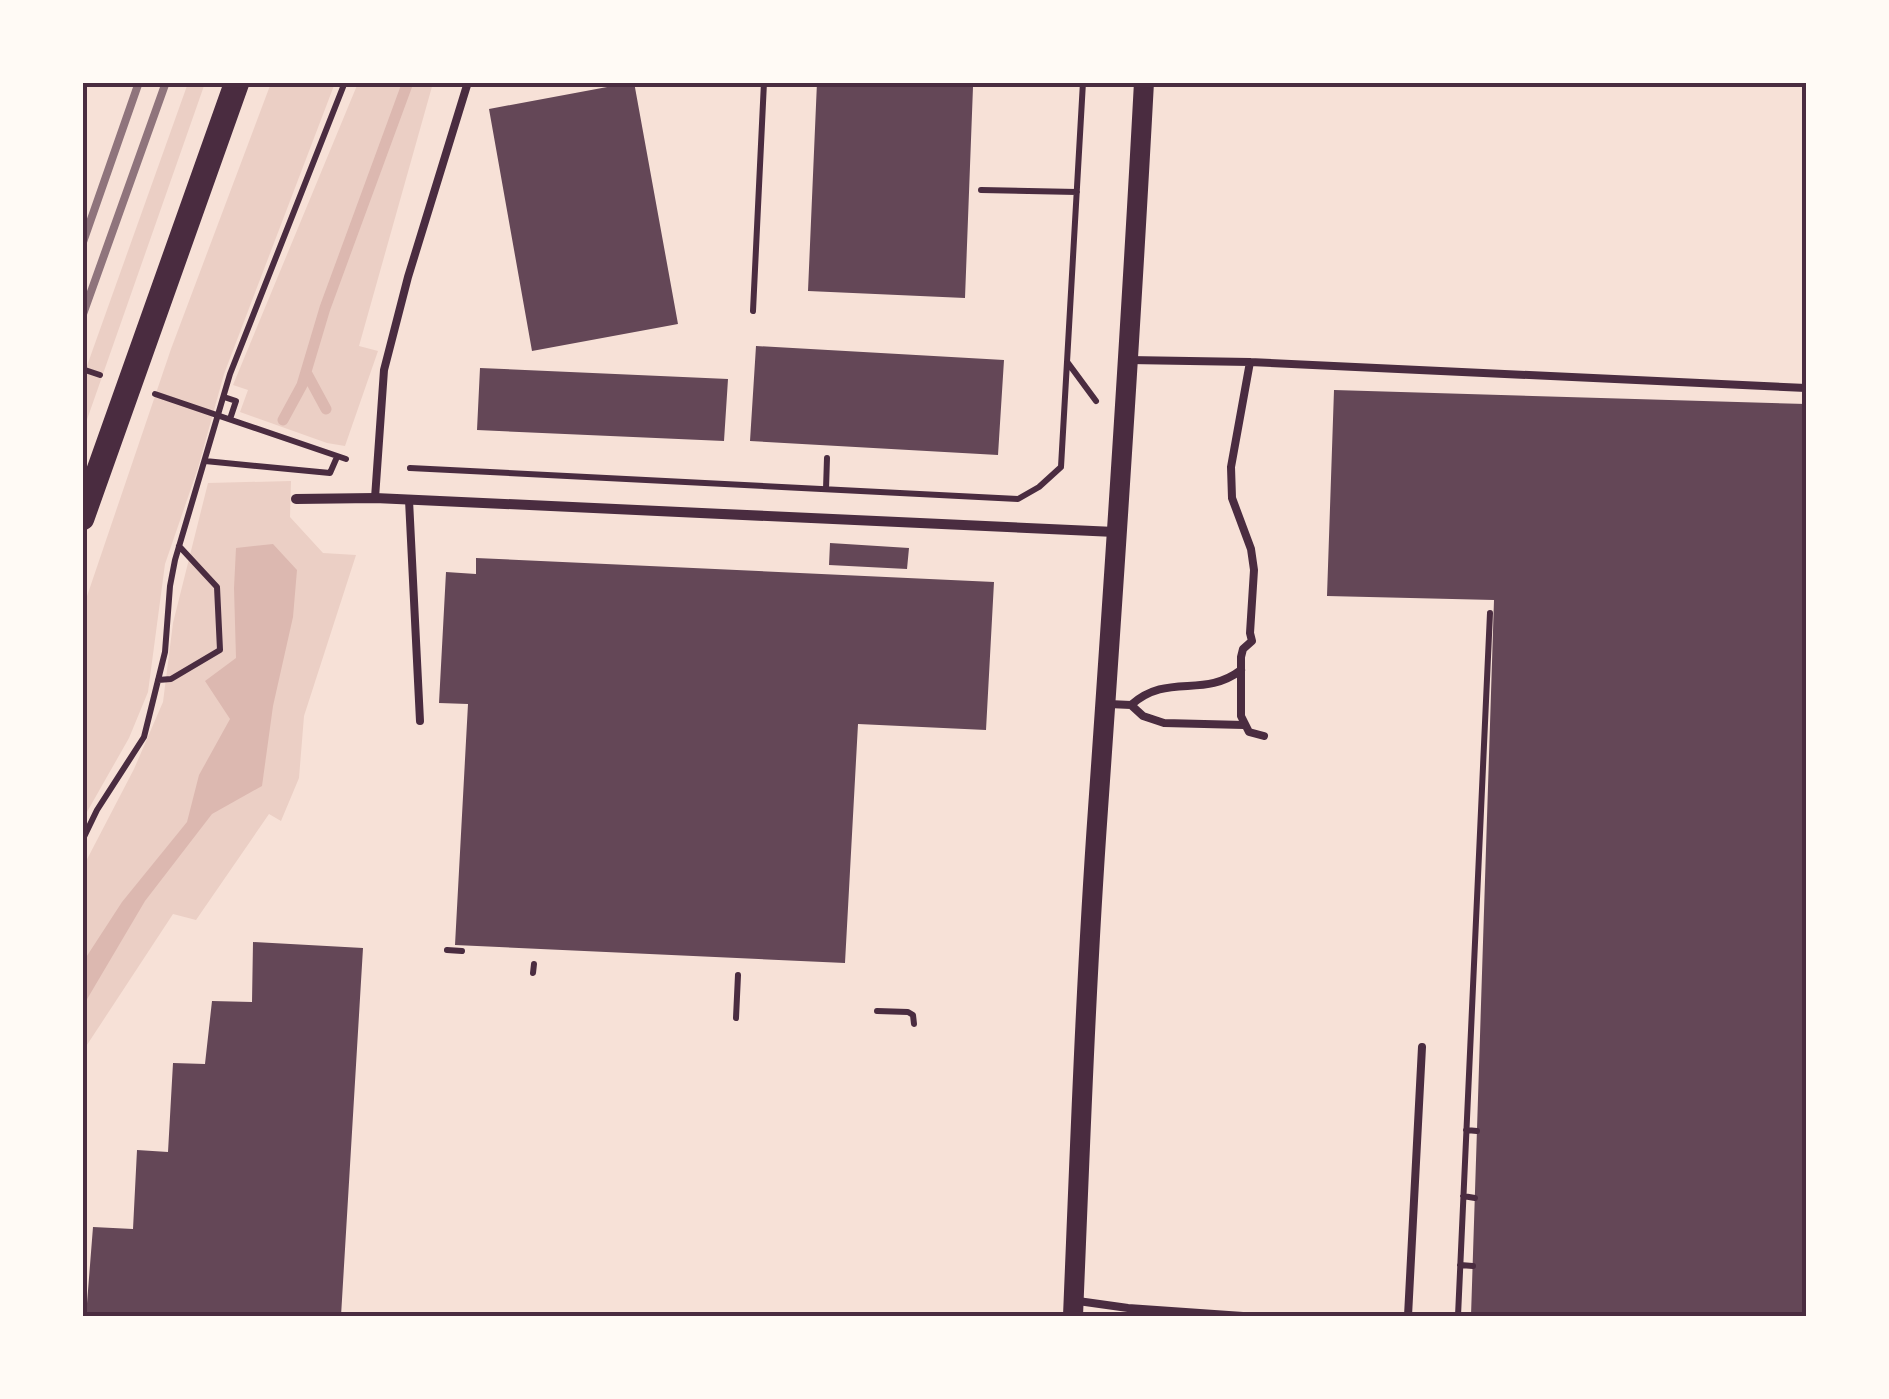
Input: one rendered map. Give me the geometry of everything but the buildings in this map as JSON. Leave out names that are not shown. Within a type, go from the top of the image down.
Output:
[{"type":"main road","points":[[82,518],[238,82]]},
{"type":"main road","points":[[1073,1308],[1098,810],[1144,82]]},
{"type":"street","points":[[296,499],[375,498],[1115,532]]},
{"type":"lane","points":[[375,498],[384,370],[468,82]]},
{"type":"lane","points":[[1129,360],[1250,362],[1806,388]]},
{"type":"lane","points":[[1250,362],[1231,468],[1232,498],[1251,548],[1254,570],[1252,641],[1244,649],[1240,670],[1241,716],[1249,732],[1264,736]]},
{"type":"lane","points":[[409,500],[420,722]]},
{"type":"lane","points":[[1131,705],[1157,688],[1216,684],[1240,670]]},
{"type":"lane","points":[[1106,704],[1131,705],[1143,716],[1164,723],[1244,725]]},
{"type":"lane","points":[[1408,1316],[1422,1047]]},
{"type":"lane","points":[[1073,1308],[1242,1316]]},
{"type":"path","points":[[82,841],[144,737],[165,652],[170,586],[179,546],[230,374],[345,82]]},
{"type":"path","points":[[753,311],[764,82]]},
{"type":"path","points":[[410,468],[1018,499],[1038,488],[1060,467],[1083,82]]},
{"type":"path","points":[[981,190],[1077,192]]},
{"type":"path","points":[[1068,363],[1078,377]]},
{"type":"path","points":[[224,397],[236,400],[230,419]]},
{"type":"path","points":[[204,461],[330,473],[341,458],[239,422]]},
{"type":"path","points":[[826,489],[828,458]]},
{"type":"path","points":[[158,680],[171,679],[220,650],[217,587],[179,546]]},
{"type":"path","points":[[1458,1316],[1479,937],[1490,613]]},
{"type":"path","points":[[447,950],[462,952]]},
{"type":"path","points":[[736,1018],[738,974]]},
{"type":"path","points":[[877,1011],[908,1012],[913,1014],[914,1024]]},
{"type":"path","points":[[1466,1130],[1477,1131]]},
{"type":"path","points":[[1463,1196],[1475,1198]]},
{"type":"path","points":[[1460,1265],[1472,1266]]},
{"type":"shaded area","points":[[188,83],[205,83],[83,431],[83,377]]},
{"type":"shaded area","points":[[271,83],[335,83],[224,374],[198,468],[165,564],[148,692],[129,738],[83,819],[83,608],[171,349]]},
{"type":"shaded area","points":[[358,83],[433,83],[359,346],[378,351],[345,446],[240,412],[248,390],[233,385]]},
{"type":"shaded area","points":[[291,481],[290,517],[323,553],[356,555],[304,716],[299,778],[281,821],[269,814],[196,920],[173,914],[83,1051],[83,867],[134,769],[163,702],[173,623],[208,483]]},
{"type":"shaded area","points":[[273,544],[297,570],[293,617],[273,706],[262,786],[212,814],[145,901],[83,1006],[83,962],[122,902],[187,822],[199,775],[230,719],[205,681],[236,658],[236,548]]},
{"type":"waterway","points":[[283,420],[302,385],[325,308],[408,82]]},
{"type":"waterway","points":[[306,372],[326,409]]},
{"type":"railway","points":[[82,245],[139,82]]},
{"type":"railway","points":[[82,317],[166,82]]}]
